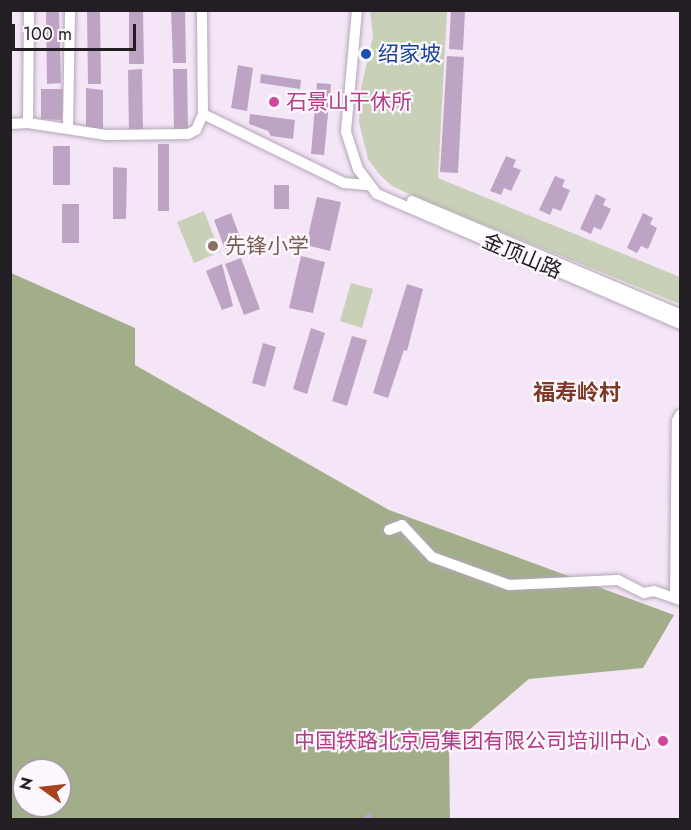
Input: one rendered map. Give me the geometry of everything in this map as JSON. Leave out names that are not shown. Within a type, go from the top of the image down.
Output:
[{"type":"street","points":[[28,123],[29,10]]},
{"type":"street","points":[[68,127],[70,10]]},
{"type":"street","points":[[10,124],[28,123],[106,135],[188,135],[196,130],[203,114],[202,10]]},
{"type":"street","name":"金顶山路","points":[[357,10],[345,124],[353,157],[367,184],[377,194],[681,324]]},
{"type":"street","points":[[203,114],[344,183],[367,184]]},
{"type":"street","name":"金顶山路","points":[[367,184],[681,314]]},
{"type":"street","points":[[389,530],[402,525],[432,557],[509,585],[618,580],[644,593],[654,591],[678,599],[677,421],[681,415]]},
{"type":"green space","points":[[370,11],[447,11],[438,178],[680,277],[680,304],[416,197],[392,186],[379,174],[368,159],[359,122],[360,93],[373,36]]},
{"type":"green space","points":[[204,211],[220,252],[194,263],[177,222]]},
{"type":"green space","points":[[11,273],[135,328],[135,365],[389,510],[674,615],[643,668],[529,679],[449,747],[450,819],[11,820]]},
{"type":"green space","points":[[351,283],[373,289],[362,328],[340,321]]},
{"type":"building","points":[[46,10],[59,10],[61,83],[47,84]]},
{"type":"building","points":[[87,10],[100,10],[101,84],[88,84]]},
{"type":"building","points":[[129,10],[143,10],[144,64],[129,64]]},
{"type":"building","points":[[171,10],[185,10],[186,63],[173,63]]},
{"type":"building","points":[[451,10],[465,10],[463,50],[449,49]]},
{"type":"building","points":[[447,56],[464,57],[458,173],[440,172]]},
{"type":"building","points":[[238,65],[253,68],[247,111],[231,108]]},
{"type":"building","points":[[142,69],[143,132],[129,133],[128,70]]},
{"type":"building","points":[[173,69],[187,69],[188,131],[174,131]]},
{"type":"building","points":[[261,74],[301,80],[300,89],[260,83]]},
{"type":"building","points":[[317,83],[331,84],[324,155],[311,154]]},
{"type":"building","points":[[86,88],[103,90],[103,130],[86,130]]},
{"type":"building","points":[[41,89],[63,89],[62,120],[41,119]]},
{"type":"building","points":[[250,114],[295,120],[293,139],[271,136],[268,131],[249,124]]},
{"type":"building","points":[[158,144],[169,144],[169,211],[158,211]]},
{"type":"building","points":[[53,146],[70,146],[70,185],[53,185]]},
{"type":"building","points":[[506,156],[516,160],[513,167],[521,170],[511,191],[504,188],[501,195],[490,191]]},
{"type":"building","points":[[113,167],[127,168],[126,219],[113,219]]},
{"type":"building","points":[[555,176],[565,180],[562,187],[570,190],[561,211],[553,208],[550,215],[539,210]]},
{"type":"building","points":[[274,185],[289,185],[289,209],[274,209]]},
{"type":"building","points":[[596,194],[606,199],[603,205],[611,209],[601,230],[594,227],[591,234],[580,229]]},
{"type":"building","points":[[317,197],[341,202],[330,251],[306,245]]},
{"type":"building","points":[[62,204],[79,204],[79,243],[62,243]]},
{"type":"building","points":[[231,213],[242,242],[225,249],[214,220]]},
{"type":"building","points":[[643,213],[653,218],[650,224],[657,228],[648,249],[641,246],[637,253],[627,248]]},
{"type":"building","points":[[301,256],[325,262],[313,313],[289,308]]},
{"type":"building","points":[[241,258],[260,309],[244,315],[225,264]]},
{"type":"building","points":[[222,264],[233,306],[222,310],[206,271]]},
{"type":"building","points":[[407,284],[423,289],[407,351],[404,350],[388,398],[373,393]]},
{"type":"building","points":[[311,328],[325,333],[307,394],[293,389]]},
{"type":"building","points":[[352,336],[367,340],[347,406],[332,401]]},
{"type":"building","points":[[263,343],[276,347],[265,387],[252,383]]},
{"type":"building","points":[[370,813],[372,818],[366,820],[364,816]]},
{"type":"place","name":"绍家坡","points":[[366,54]]},
{"type":"place","name":"石景山干休所","points":[[274,102]]},
{"type":"place","name":"先锋小学","points":[[213,246]]},
{"type":"place","name":"中国铁路北京局集团有限公司培训中心","points":[[663,741]]},
{"type":"district","name":"福寿岭村","points":[[577,393]]}]
